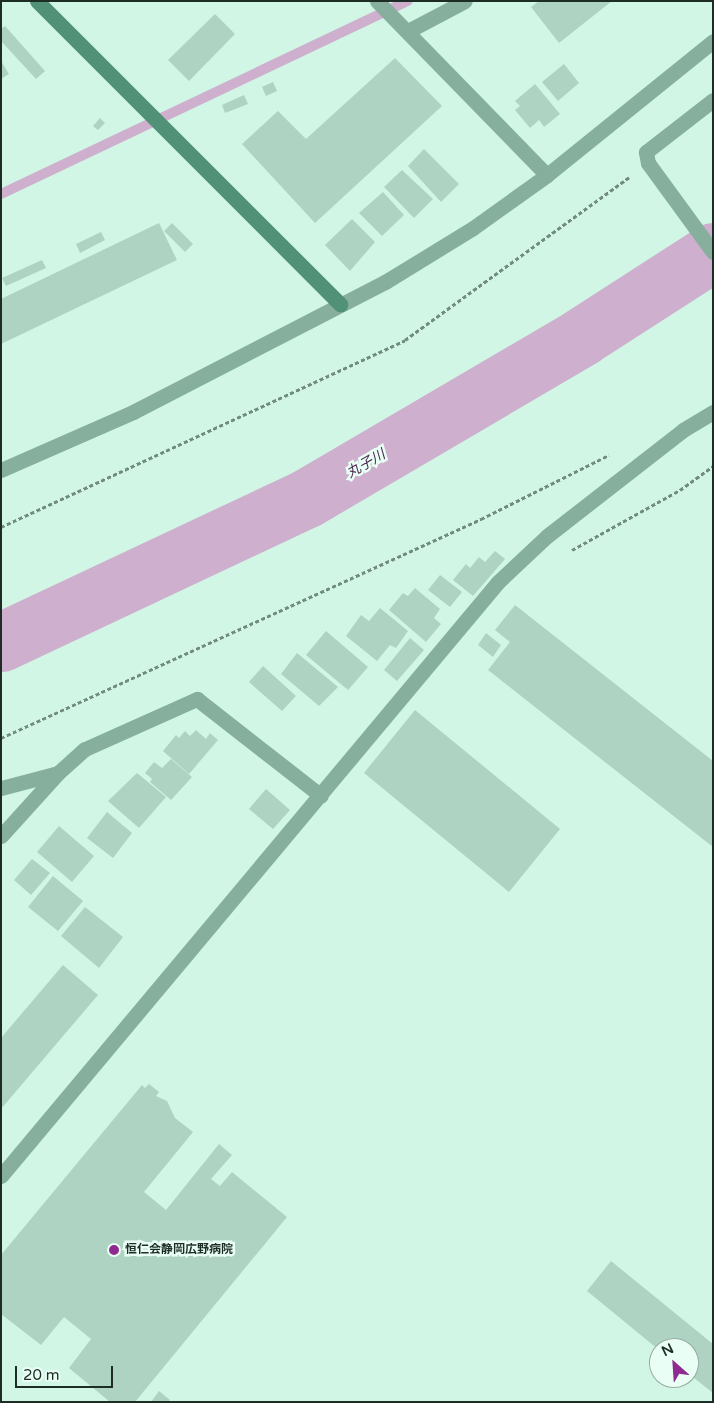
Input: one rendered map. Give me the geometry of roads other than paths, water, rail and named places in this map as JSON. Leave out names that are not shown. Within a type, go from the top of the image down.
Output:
[{"type":"street","points":[[36,1],[340,304]]},
{"type":"street","points":[[377,1],[548,175]]},
{"type":"street","points":[[408,31],[464,1]]},
{"type":"street","points":[[1,470],[132,412],[385,282],[457,238],[548,175],[713,41]]},
{"type":"street","points":[[713,100],[646,152],[652,168],[713,252]]},
{"type":"street","points":[[1,1176],[321,796],[498,582],[547,536],[682,430],[713,412]]},
{"type":"street","points":[[1,836],[58,773],[86,749],[197,699],[321,796]]},
{"type":"street","points":[[1,788],[58,773]]},
{"type":"waterway","points":[[1,194],[407,1]]},
{"type":"waterway","name":"丸子川","points":[[1,642],[307,498],[581,337],[713,252]]},
{"type":"place","name":"恒仁会静岡広野病院","points":[[114,1250]]}]
